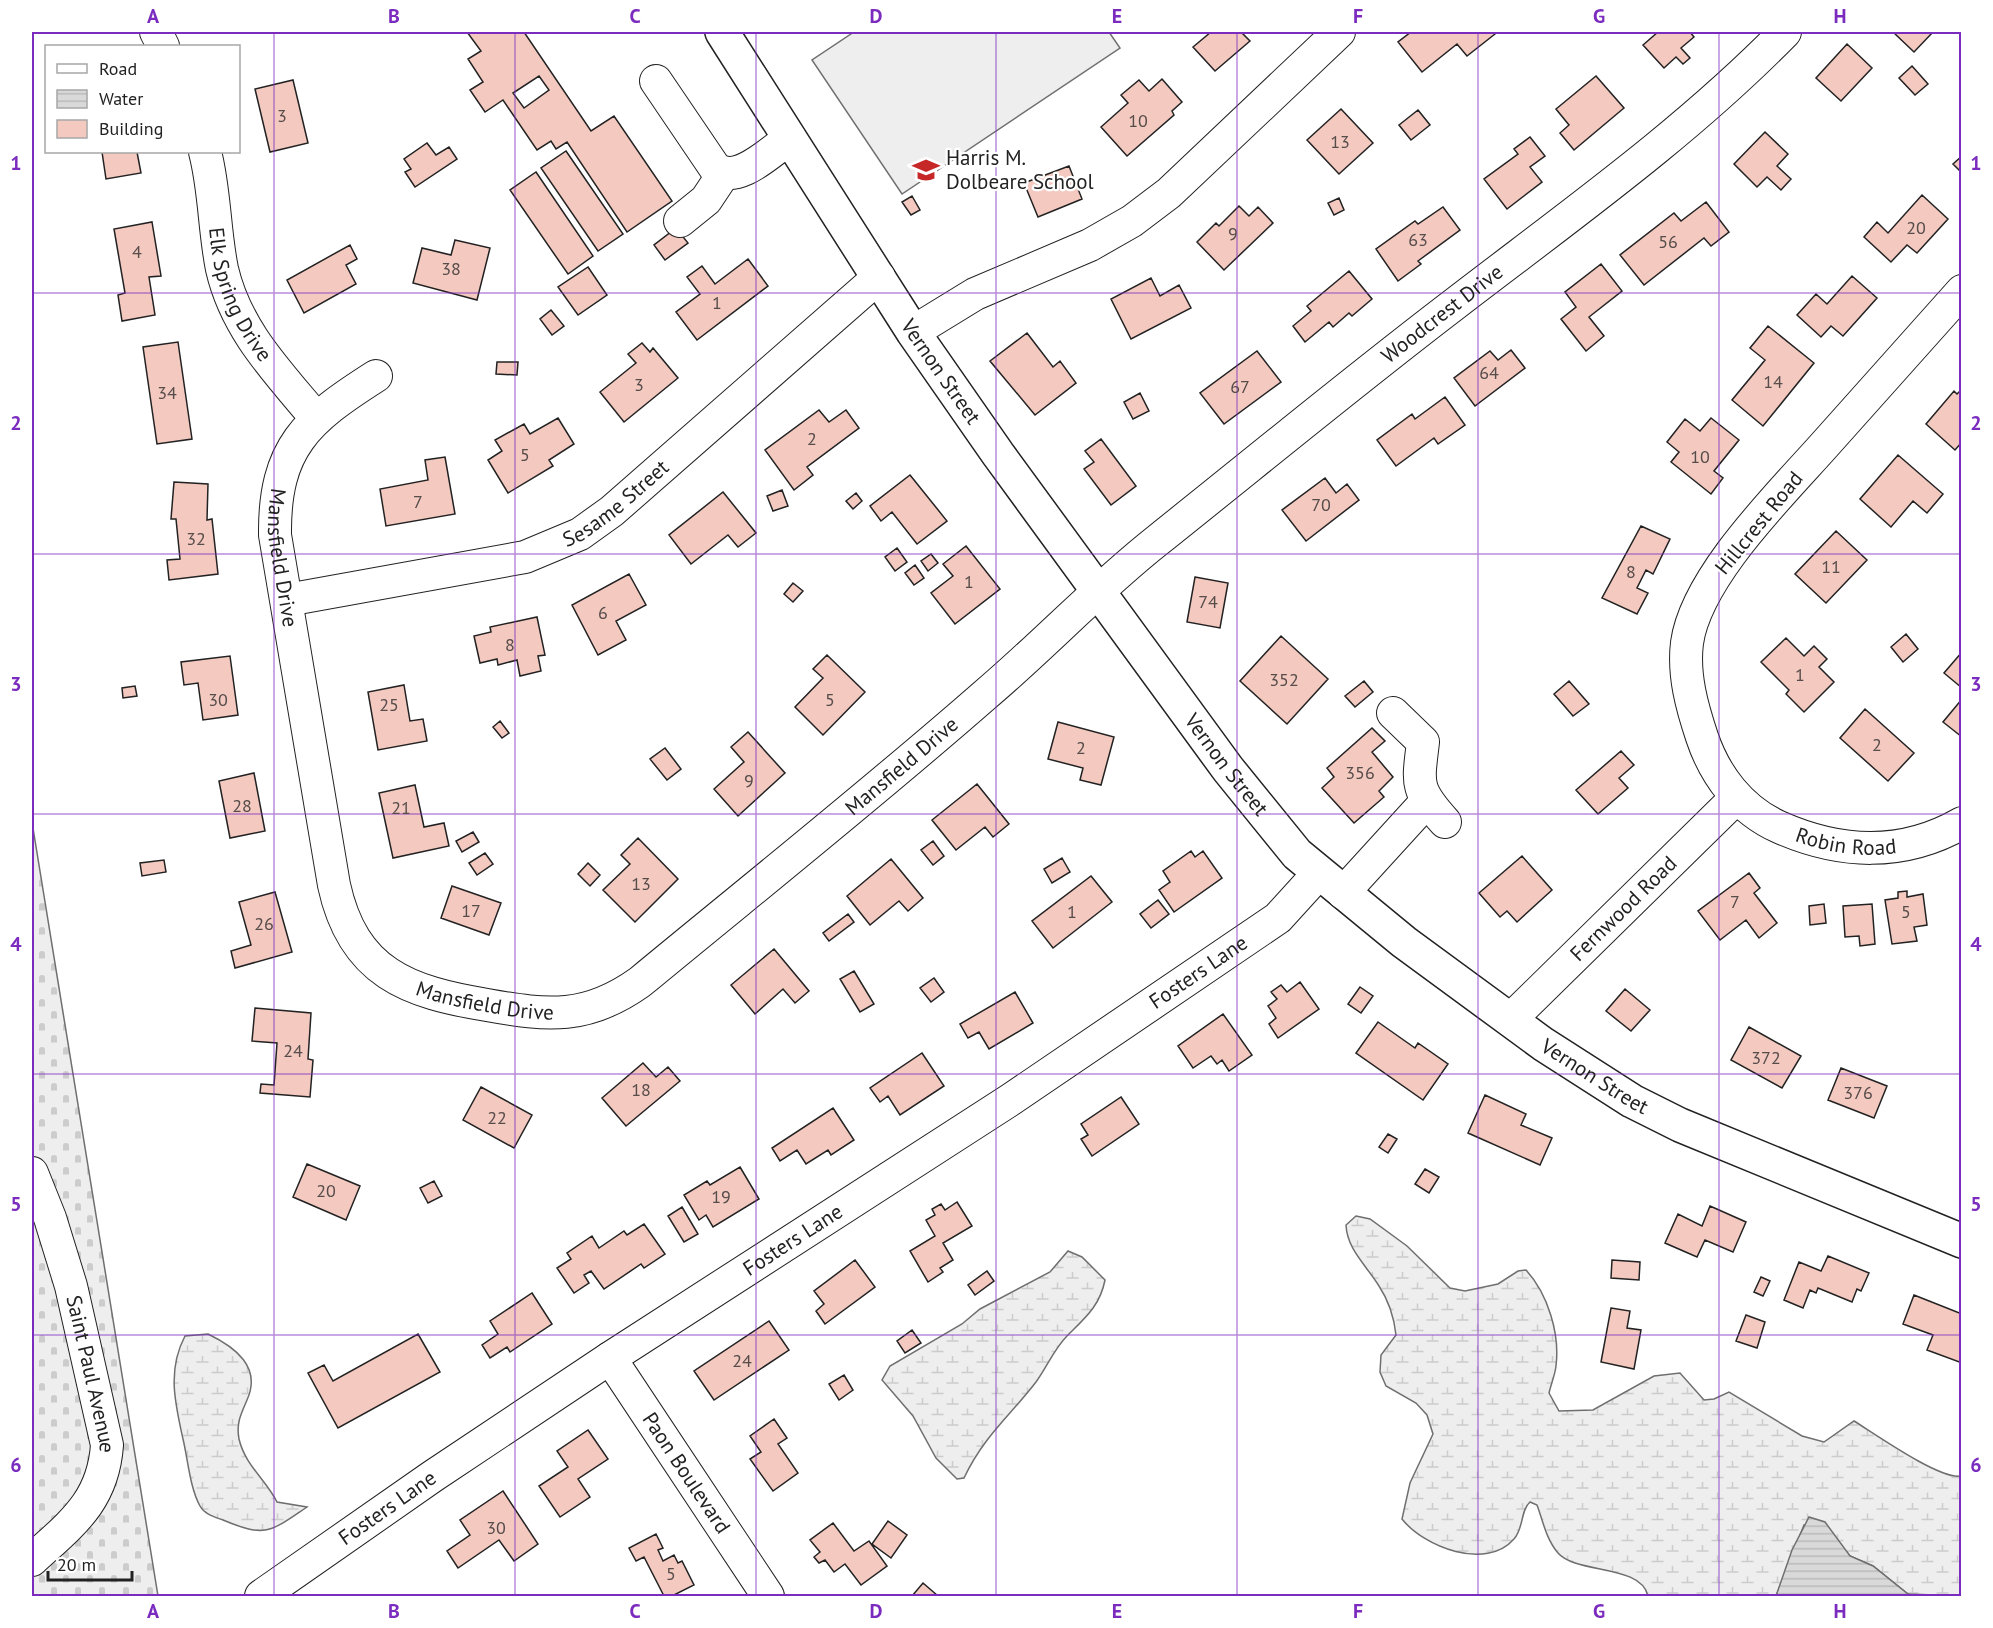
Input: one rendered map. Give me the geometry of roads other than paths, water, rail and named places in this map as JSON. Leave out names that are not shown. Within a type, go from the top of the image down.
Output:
[{"type":"main road","name":"Vernon Street","points":[[722,32],[913,332],[1097,592],[1254,802],[1287,842],[1331,884],[1404,942],[1587,1074],[1680,1125],[1962,1241]]},
{"type":"street","points":[[913,332],[955,304],[1090,245],[1132,221],[1183,180],[1339,32]]},
{"type":"street","name":"Woodcrest Drive","points":[[1097,592],[1453,305],[1670,139],[1729,88],[1785,32]]},
{"type":"street","points":[[656,81],[715,168],[724,173],[738,172],[790,138]]},
{"type":"street","name":"Elk Spring Drive","points":[[205,153],[211,175],[222,269],[236,310],[256,345],[316,418]]},
{"type":"street","points":[[680,221],[706,200],[724,173]]},
{"type":"street","name":"Sesame Street","points":[[287,600],[525,557],[580,534],[612,511],[879,277]]},
{"type":"street","name":"Hillcrest Road","points":[[1736,798],[1718,772],[1693,710],[1687,674],[1687,643],[1698,605],[1717,573],[1766,512],[1962,291]]},
{"type":"street","name":"Mansfield Drive","points":[[375,376],[333,403],[302,432],[287,460],[274,508],[275,535],[334,885],[342,912],[355,938],[383,969],[420,991],[516,1011],[552,1014],[595,1008],[611,1001],[640,982],[982,698],[1060,629],[1097,592]]},
{"type":"street","name":"Fosters Lane","points":[[261,1596],[433,1476],[610,1358],[985,1116],[1435,812],[1418,782],[1423,742],[1393,713]]},
{"type":"street","name":"Robin Road","points":[[1736,798],[1753,812],[1799,836],[1829,845],[1861,850],[1894,848],[1928,839],[1962,823]]},
{"type":"street","name":"Fernwood Road","points":[[1510,1020],[1736,798]]},
{"type":"street","name":"Saint Paul Avenue","points":[[32,1173],[50,1218],[71,1286],[107,1445],[106,1466],[95,1492],[82,1512],[33,1557]]},
{"type":"street","name":"Paon Boulevard","points":[[610,1358],[764,1594]]},
{"type":"water","points":[[1809,1517],[1825,1522],[1850,1556],[1873,1566],[1908,1594],[1916,1596],[1776,1596],[1792,1550]]},
{"type":"place","name":"Harris M. Dolbeare School","points":[[926,170]]}]
